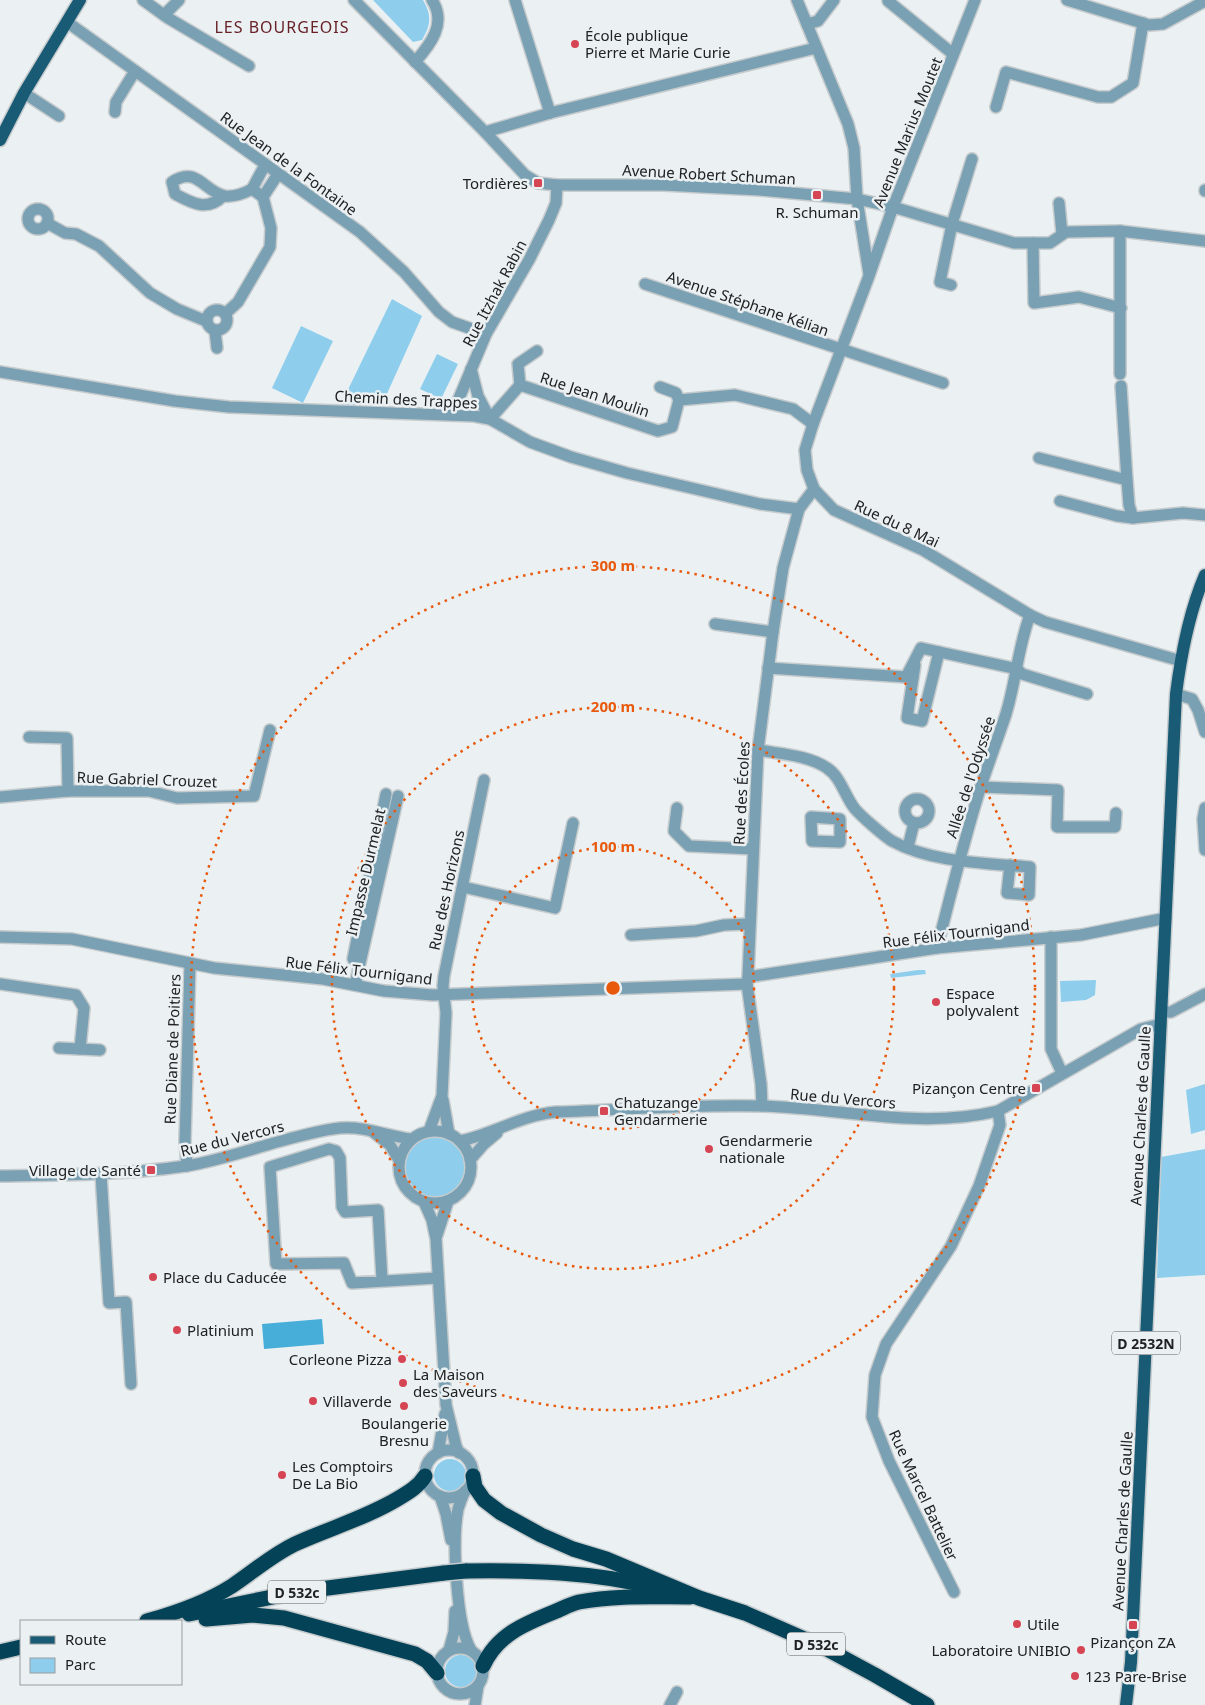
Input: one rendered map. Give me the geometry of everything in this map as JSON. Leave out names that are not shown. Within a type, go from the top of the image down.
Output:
[{"type":"highway","points":[[150,1620],[176,1612],[213,1596],[230,1587],[270,1558],[294,1544],[378,1510],[416,1487],[425,1476]]},
{"type":"highway","points":[[473,1476],[478,1492],[484,1500],[501,1513],[525,1527],[557,1542],[606,1559],[699,1598]]},
{"type":"highway","name":"D 532c","points":[[157,1620],[297,1592],[444,1572],[502,1570],[583,1575],[639,1583],[699,1598],[745,1613],[825,1648],[926,1705]]},
{"type":"highway","points":[[483,1666],[490,1651],[507,1635],[525,1623],[578,1602],[633,1596],[699,1598]]},
{"type":"highway","points":[[182,1620],[253,1615],[284,1618],[415,1654],[427,1661],[437,1673]]},
{"type":"highway","points":[[0,1652],[20,1647]]},
{"type":"main road","points":[[0,140],[24,93],[80,0]]},
{"type":"main road","name":"Avenue Charles de Gaulle","points":[[1126,1705],[1131,1662],[1176,694],[1190,621],[1205,575]]},
{"type":"main road","name":"Avenue Charles de Gaulle","points":[[1131,1662],[1135,1705]]},
{"type":"street","points":[[143,0],[164,15],[249,66]]},
{"type":"street","points":[[164,15],[179,0]]},
{"type":"street","points":[[354,0],[485,132],[550,113],[816,48]]},
{"type":"street","points":[[415,62],[424,52],[438,29],[437,11],[432,0]]},
{"type":"street","points":[[515,0],[550,113]]},
{"type":"street","points":[[797,0],[848,124],[854,148],[857,199],[869,276]]},
{"type":"street","points":[[807,24],[818,22],[834,0]]},
{"type":"street","name":"Avenue Marius Moutet","points":[[869,276],[892,207],[975,0]]},
{"type":"street","points":[[1067,0],[1149,25],[1163,24],[1205,1]]},
{"type":"street","points":[[888,1],[954,54]]},
{"type":"street","name":"Rue Jean de la Fontaine","points":[[67,22],[360,232],[404,272],[439,312],[452,322],[486,334]]},
{"type":"street","points":[[996,106],[1006,72],[1098,97],[1111,97],[1132,83],[1143,23]]},
{"type":"street","points":[[115,112],[116,102],[134,71]]},
{"type":"street","points":[[24,93],[59,116]]},
{"type":"street","name":"Avenue Robert Schuman","points":[[485,132],[525,175],[538,183],[557,185],[663,185],[760,190],[857,199],[892,207],[1014,243],[1050,243],[1066,232],[1120,231],[1205,241]]},
{"type":"street","points":[[951,286],[940,282],[952,224],[972,159]]},
{"type":"street","points":[[223,196],[238,196],[252,189],[265,165]]},
{"type":"street","points":[[263,197],[278,174]]},
{"type":"street","name":"Rue Itzhak Rabin","points":[[452,414],[486,334],[529,260],[549,220],[556,203],[557,185]]},
{"type":"street","points":[[226,313],[238,302],[270,247],[271,228],[263,197],[252,189]]},
{"type":"street","points":[[1059,203],[1062,234]]},
{"type":"street","points":[[47,223],[66,234],[76,234],[98,246],[150,293],[177,309],[206,321],[209,327],[215,331],[217,348]]},
{"type":"street","points":[[1120,231],[1120,374]]},
{"type":"street","points":[[1034,243],[1034,303],[1079,297],[1121,308]]},
{"type":"street","name":"Rue du 8 Mai","points":[[869,276],[805,450],[807,470],[814,489],[834,510],[923,550],[1030,615],[1045,622],[1181,661]]},
{"type":"street","name":"Avenue Stéphane Kélian","points":[[645,284],[943,383]]},
{"type":"street","points":[[206,321],[210,312],[219,309],[226,313],[228,320],[224,328],[215,331]]},
{"type":"street","points":[[471,369],[478,396],[490,419],[520,385],[518,364],[537,351]]},
{"type":"street","name":"Chemin des Trappes","points":[[0,372],[175,401],[229,406],[474,416],[490,419],[530,442],[580,460],[760,504],[799,509]]},
{"type":"street","name":"Rue Jean Moulin","points":[[520,385],[658,431],[672,427],[679,400]]},
{"type":"street","points":[[1121,386],[1127,480],[1133,518]]},
{"type":"street","points":[[660,387],[676,393],[679,400],[735,395],[793,409],[813,424]]},
{"type":"street","points":[[1039,458],[1127,480]]},
{"type":"street","name":"Rue des Écoles","points":[[762,1106],[762,1084],[748,980],[758,750],[783,568],[799,509],[814,489]]},
{"type":"street","points":[[1060,501],[1117,516],[1133,518],[1183,513],[1205,515]]},
{"type":"street","name":"Allée de l'Odyssée","points":[[938,948],[981,787],[1006,713],[1024,632],[1030,615]]},
{"type":"street","points":[[715,624],[773,632]]},
{"type":"street","points":[[768,668],[906,677],[921,648],[1017,669],[1022,674],[1087,694]]},
{"type":"street","points":[[916,657],[908,718],[922,721],[938,652]]},
{"type":"street","points":[[1176,694],[1192,700],[1196,705],[1205,732]]},
{"type":"street","name":"Rue Gabriel Crouzet","points":[[0,797],[68,791],[149,791],[177,798],[254,796],[270,730]]},
{"type":"street","points":[[29,737],[67,738],[68,791]]},
{"type":"street","points":[[758,750],[804,758],[828,769],[843,787],[854,808],[891,841],[920,852],[960,860],[1010,865]]},
{"type":"street","name":"Rue des Horizons","points":[[449,1134],[442,1096],[446,1013],[444,976],[484,780]]},
{"type":"street","points":[[981,787],[1058,790],[1057,827],[1115,827],[1116,813]]},
{"type":"street","points":[[352,984],[386,794]]},
{"type":"street","name":"Impasse Durmelat","points":[[352,984],[398,796]]},
{"type":"street","points":[[677,808],[674,831],[689,846],[753,849]]},
{"type":"street","points":[[840,819],[854,808]]},
{"type":"street","points":[[1205,808],[1202,819],[1205,850]]},
{"type":"street","points":[[463,887],[556,908],[573,823]]},
{"type":"street","points":[[908,847],[914,823]]},
{"type":"street","name":"Rue Félix Tournigand","points":[[0,937],[72,939],[190,964],[323,979],[384,991],[444,995],[748,980],[938,948],[1081,935],[1166,918]]},
{"type":"street","points":[[631,935],[696,931],[724,925],[750,924]]},
{"type":"street","points":[[1051,937],[1051,1049],[1062,1073]]},
{"type":"street","name":"Rue Diane de Poitiers","points":[[187,1166],[185,1132],[190,964]]},
{"type":"street","points":[[0,984],[76,995],[84,1008],[80,1049]]},
{"type":"street","name":"Rue du Vercors","points":[[460,1141],[502,1128],[521,1119],[544,1113],[762,1106],[910,1120],[976,1116],[998,1111],[1062,1073],[1205,994]]},
{"type":"street","points":[[59,1048],[100,1050]]},
{"type":"street","name":"Rue des Horizons","points":[[429,1131],[442,1096]]},
{"type":"street","name":"Rue Marcel Battelier","points":[[954,1592],[889,1461],[872,1417],[875,1375],[886,1344],[955,1237],[979,1186],[1000,1125],[998,1111]]},
{"type":"street","name":"Rue du Vercors","points":[[0,1176],[101,1174],[187,1166],[294,1137],[339,1128],[370,1130],[411,1139]]},
{"type":"street","name":"Rue du Vercors","points":[[470,1160],[502,1128]]},
{"type":"street","points":[[370,1130],[390,1145],[399,1160]]},
{"type":"street","points":[[429,1131],[449,1134],[464,1146],[470,1160],[470,1177],[466,1185],[455,1197],[448,1201],[424,1202],[416,1198],[403,1185],[399,1160],[411,1139],[429,1131]]},
{"type":"street","points":[[294,1137],[301,1157]]},
{"type":"street","points":[[382,1280],[378,1210],[345,1212],[342,1207],[340,1158],[336,1152],[329,1149],[270,1167],[276,1264],[344,1263],[352,1283],[437,1278]]},
{"type":"street","points":[[101,1174],[110,1303],[126,1302],[131,1384]]},
{"type":"street","points":[[436,1239],[448,1201]]},
{"type":"street","points":[[424,1202],[432,1220],[436,1239],[446,1405],[459,1453]]},
{"type":"street","points":[[438,1453],[446,1405]]},
{"type":"street","points":[[448,1450],[459,1453],[468,1460],[472,1470],[473,1476],[469,1487],[456,1497],[440,1496],[432,1490],[425,1476],[427,1465],[438,1453],[448,1450]]},
{"type":"street","points":[[465,1491],[458,1511],[456,1534],[457,1576],[464,1635],[483,1666],[483,1675],[478,1686],[475,1705]]},
{"type":"street","points":[[440,1496],[451,1538],[455,1621],[449,1650]]},
{"type":"street","points":[[472,1650],[459,1647],[449,1650],[438,1662],[437,1673],[443,1687],[455,1693],[467,1693],[478,1686]]},
{"type":"street","points":[[670,1705],[677,1692]]},
{"type":"street","points":[[455,1693],[462,1705]]},
{"type":"green space","points":[[373,0],[423,0],[428,10],[429,25],[422,40],[413,42]]},
{"type":"green space","points":[[392,299],[422,316],[381,407],[340,406]]},
{"type":"green space","points":[[301,326],[333,341],[303,403],[272,388]]},
{"type":"green space","points":[[437,354],[458,364],[441,399],[420,389]]},
{"type":"green space","points":[[925,970],[926,974],[891,978],[890,974]]},
{"type":"green space","points":[[1096,980],[1095,995],[1086,1000],[1061,1002],[1060,981]]},
{"type":"green space","points":[[1205,1084],[1205,1130],[1191,1134],[1186,1090]]},
{"type":"green space","points":[[435,1137],[451,1142],[456,1146],[460,1151],[465,1167],[460,1183],[456,1188],[451,1192],[435,1197],[419,1192],[414,1188],[410,1183],[405,1167],[410,1151],[414,1146],[419,1142]]},
{"type":"green space","points":[[1205,1149],[1205,1275],[1157,1278],[1161,1157]]},
{"type":"green space","points":[[450,1459],[456,1460],[461,1464],[465,1469],[465,1481],[461,1486],[456,1490],[450,1491],[444,1490],[439,1486],[435,1481],[434,1475],[435,1469],[439,1464],[444,1460]]},
{"type":"green space","points":[[461,1655],[467,1656],[472,1660],[476,1665],[476,1677],[472,1682],[467,1686],[461,1687],[455,1686],[450,1682],[446,1677],[445,1671],[446,1665],[450,1660],[455,1656]]},
{"type":"shaded area","points":[[322,1319],[324,1344],[264,1349],[262,1324]]},
{"type":"place","name":"École publique Pierre et Marie Curie","points":[[575,44]]},
{"type":"place","name":"Tordières","points":[[538,183]]},
{"type":"place","name":"R. Schuman","points":[[817,195]]},
{"type":"place","name":"Espace polyvalent","points":[[936,1002]]},
{"type":"place","name":"Pizançon Centre","points":[[1036,1088]]},
{"type":"place","name":"Chatuzange Gendarmerie","points":[[604,1111]]},
{"type":"place","name":"Gendarmerie nationale","points":[[709,1149]]},
{"type":"place","name":"Village de Santé","points":[[151,1170]]},
{"type":"place","name":"Place du Caducée","points":[[153,1277]]},
{"type":"place","name":"Platinium","points":[[177,1330]]},
{"type":"place","name":"Corleone Pizza","points":[[402,1359]]},
{"type":"place","name":"La Maison des Saveurs","points":[[403,1383]]},
{"type":"place","name":"Villaverde","points":[[313,1401]]},
{"type":"place","name":"Boulangerie Bresnu","points":[[404,1406]]},
{"type":"place","name":"Les Comptoirs De La Bio","points":[[282,1475]]},
{"type":"place","name":"Utile","points":[[1017,1624]]},
{"type":"place","name":"Pizançon ZA","points":[[1133,1625]]},
{"type":"place","name":"Laboratoire UNIBIO","points":[[1081,1650]]},
{"type":"place","name":"123 Pare-Brise","points":[[1075,1676]]},
{"type":"district","name":"LES BOURGEOIS","points":[[282,27]]}]
